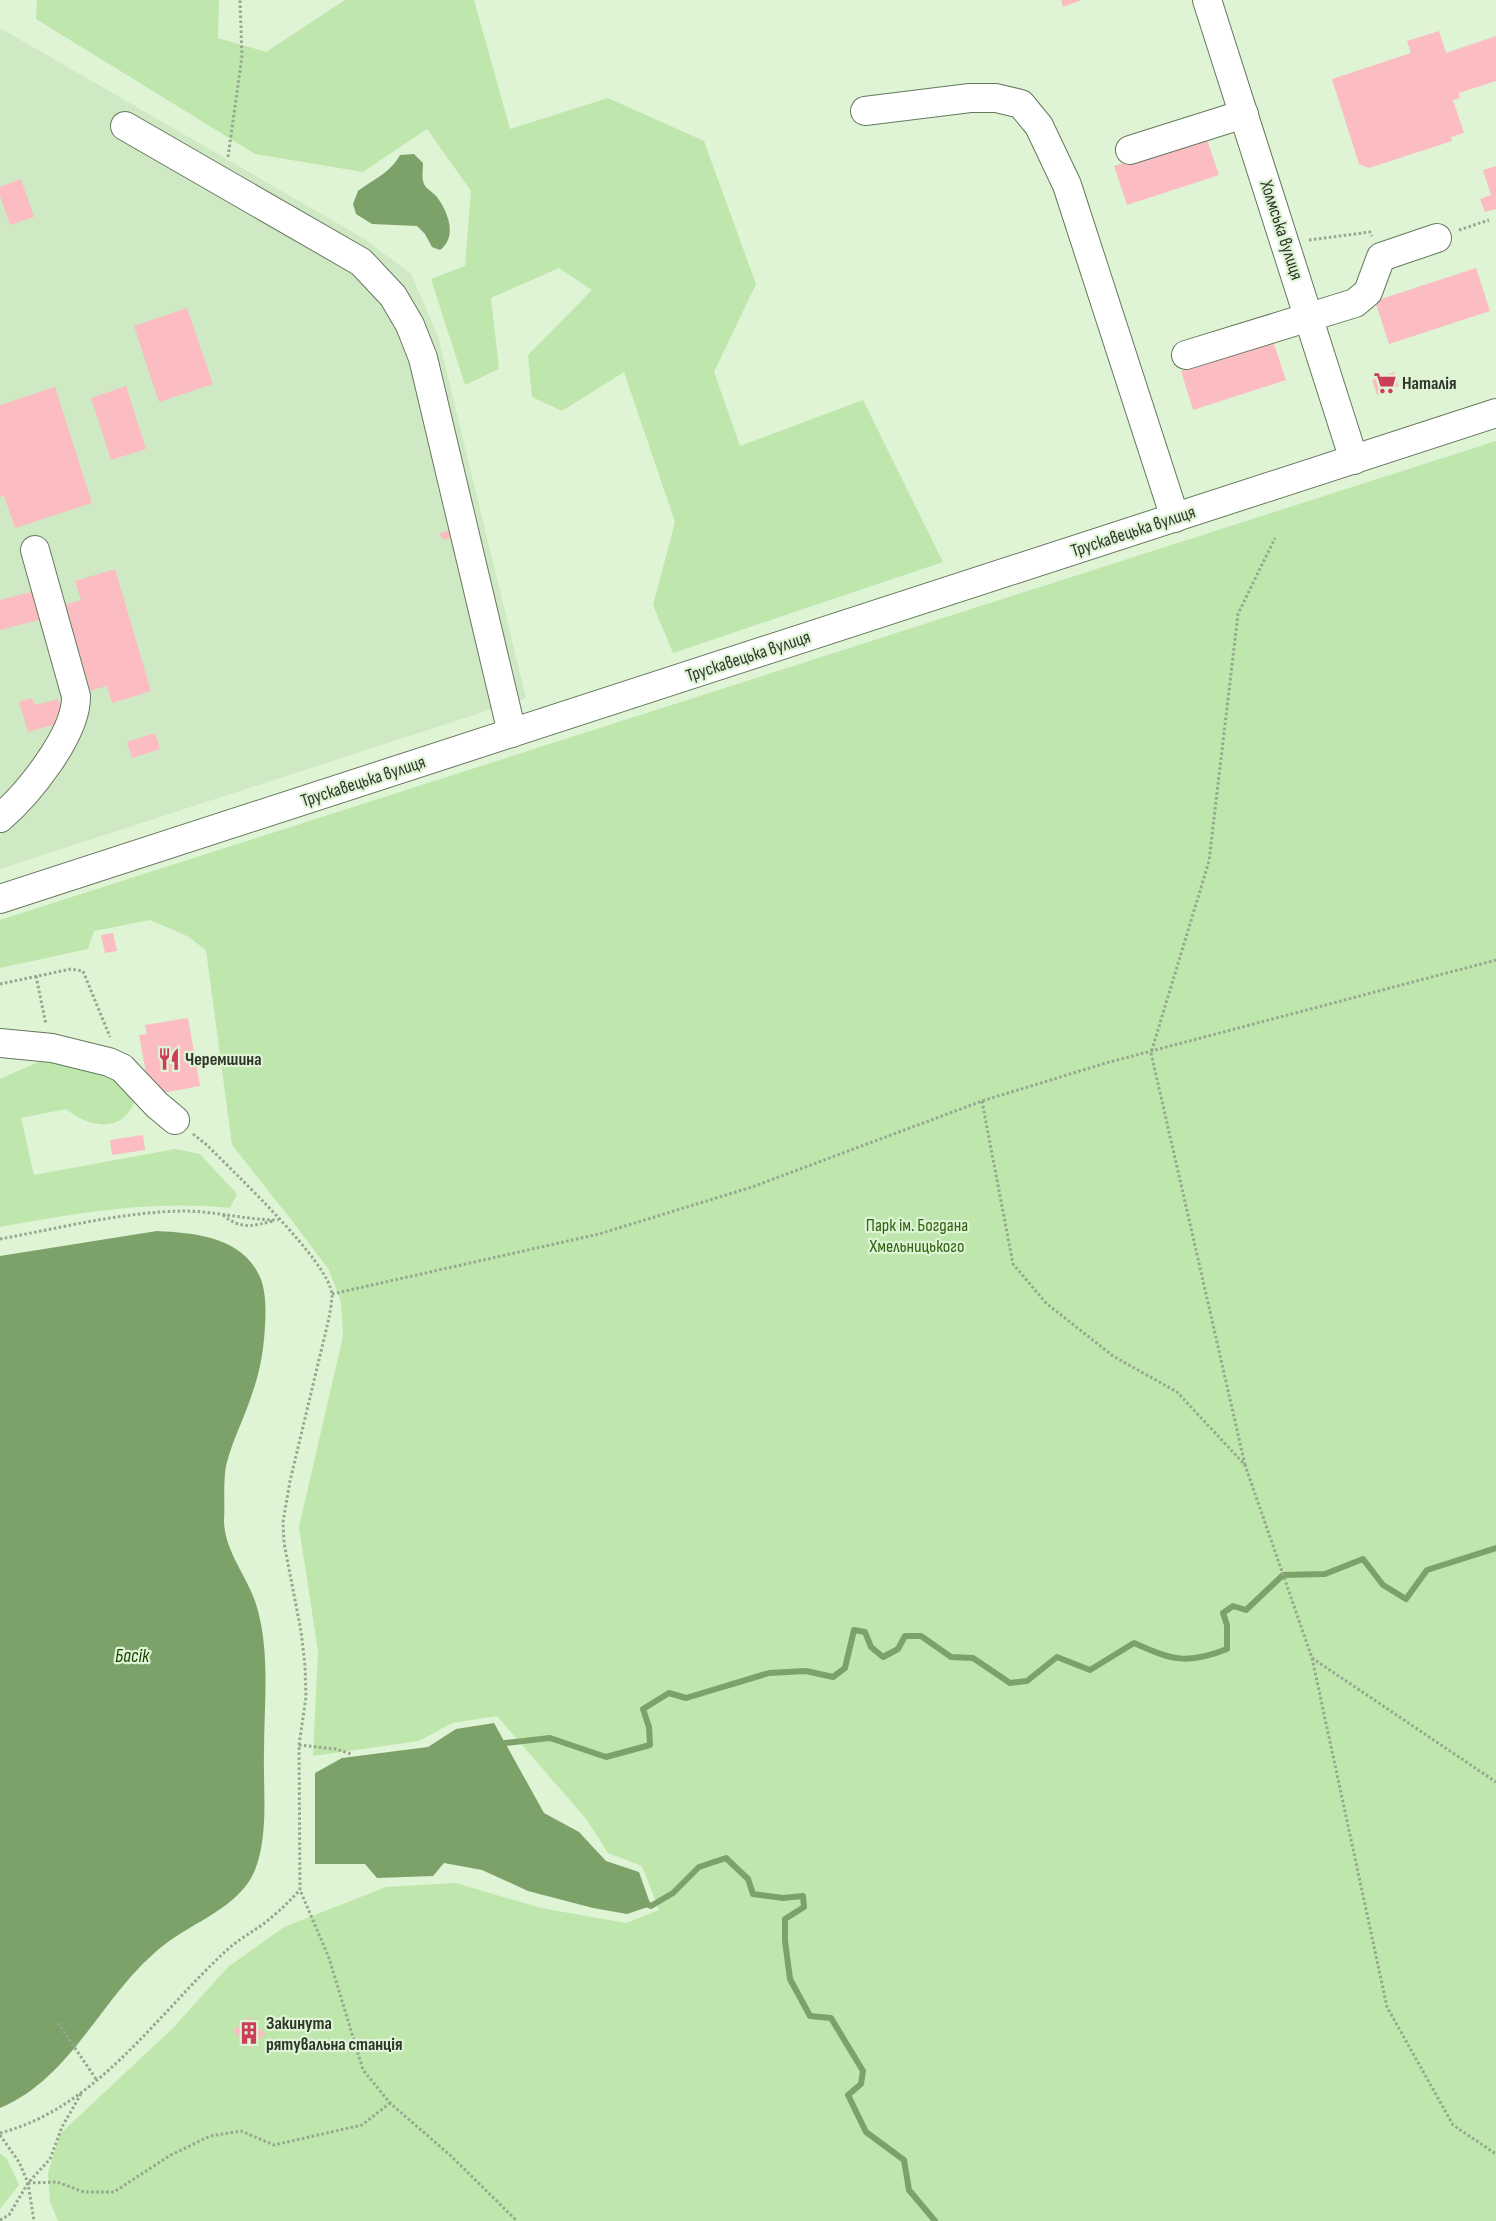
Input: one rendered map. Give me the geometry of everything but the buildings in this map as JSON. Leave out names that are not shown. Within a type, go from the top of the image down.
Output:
[{"type":"main road","name":"Холмська вулиця","points":[[1208,0],[1354,460]]},
{"type":"main road","points":[[865,111],[970,98],[996,98],[1021,104],[1039,126],[1067,185],[1175,518]]},
{"type":"main road","points":[[1130,150],[1244,114]]},
{"type":"main road","points":[[124,126],[361,262],[393,296],[410,325],[423,358],[512,733]]},
{"type":"main road","points":[[1186,355],[1363,299],[1368,292],[1380,257],[1437,238]]},
{"type":"main road","name":"Трускавецька вулиця","points":[[0,899],[1496,413]]},
{"type":"main road","points":[[0,818],[28,790],[48,764],[74,718],[77,707],[76,696],[35,550]]},
{"type":"main road","points":[[0,1043],[52,1048],[109,1062],[122,1068],[157,1105],[175,1120]]},
{"type":"path","points":[[224,183],[242,56],[240,0]]},
{"type":"path","points":[[1466,228],[1489,220]]},
{"type":"path","points":[[1286,242],[1370,232],[1380,257]]},
{"type":"path","points":[[1275,538],[1238,614],[1209,861],[1151,1053],[1245,1465],[1312,1658],[1387,2008],[1453,2125],[1496,2154]]},
{"type":"path","points":[[332,1294],[599,1234],[752,1187],[982,1101],[1106,1063],[1151,1053],[1496,960]]},
{"type":"path","points":[[0,984],[71,969],[83,971],[122,1068]]},
{"type":"path","points":[[36,976],[52,1048]]},
{"type":"path","points":[[982,1101],[1013,1264],[1046,1303],[1112,1356],[1177,1392],[1245,1465]]},
{"type":"path","points":[[175,1120],[207,1145],[309,1252],[328,1282],[332,1294],[329,1318],[290,1481],[283,1522],[284,1543],[300,1623],[305,1666],[306,1697],[299,1745],[300,1890],[329,1958],[363,2070],[390,2103],[451,2156],[517,2221]]},
{"type":"path","points":[[0,1239],[148,1213],[190,1211],[256,1220],[279,1220]]},
{"type":"path","points":[[222,1214],[233,1224],[251,1226],[279,1220]]},
{"type":"path","points":[[1312,1658],[1496,1782]]},
{"type":"path","points":[[299,1745],[336,1749],[351,1754]]},
{"type":"path","points":[[34,2221],[28,2183],[19,2162],[0,2134],[20,2128],[38,2119],[82,2092],[125,2057],[228,1949],[272,1917],[300,1890]]},
{"type":"path","points":[[58,2023],[96,2079]]},
{"type":"path","points":[[0,2220],[9,2215],[28,2183],[50,2159],[62,2127],[82,2092]]},
{"type":"path","points":[[28,2183],[57,2182],[84,2192],[114,2192],[169,2156],[210,2136],[241,2131],[274,2145],[362,2125],[390,2103]]},
{"type":"shaded area","points":[[0,28],[363,238],[411,274],[438,336],[526,698],[0,869]]},
{"type":"green space","points":[[37,0],[219,0],[218,38],[266,52],[345,0],[474,0],[510,129],[608,98],[704,141],[756,284],[714,372],[740,446],[863,400],[943,562],[673,653],[653,605],[675,522],[624,372],[562,411],[532,397],[528,355],[592,290],[559,268],[491,298],[499,369],[465,385],[431,279],[465,266],[471,191],[427,129],[363,172],[255,154],[36,19]]},
{"type":"green space","name":"Парк ім. Богдана Хмельницького","points":[[1496,441],[1496,2221],[58,2221],[50,2202],[48,2173],[60,2134],[173,2028],[228,1967],[284,1927],[386,1887],[456,1883],[541,1908],[626,1923],[659,1910],[642,1866],[608,1853],[587,1820],[497,1716],[452,1723],[419,1741],[313,1756],[318,1651],[299,1527],[343,1336],[341,1302],[329,1270],[232,1145],[206,950],[187,936],[150,920],[94,931],[88,949],[0,968],[0,920]]},
{"type":"green space","points":[[63,1056],[109,1067],[134,1103],[121,1120],[113,1123],[94,1123],[84,1120],[66,1109],[21,1118],[34,1175],[175,1149],[200,1154],[237,1194],[230,1208],[171,1206],[114,1209],[0,1227],[0,1079],[36,1063]]},
{"type":"green space","points":[[0,2153],[7,2159],[19,2185],[0,2209]]},
{"type":"water","points":[[414,154],[423,163],[425,186],[437,197],[448,217],[449,238],[440,250],[432,247],[425,234],[417,226],[372,224],[356,214],[353,204],[358,191],[387,171],[400,155]]},
{"type":"water","name":"Басік","points":[[157,1231],[187,1233],[230,1245],[242,1253],[252,1264],[260,1277],[263,1288],[265,1301],[264,1343],[255,1386],[226,1466],[224,1520],[228,1544],[255,1600],[262,1628],[266,1681],[264,1827],[262,1842],[255,1870],[239,1894],[215,1913],[164,1945],[142,1964],[68,2055],[48,2076],[26,2094],[0,2108],[0,1256]]},
{"type":"water","points":[[494,1723],[544,1813],[579,1832],[606,1861],[639,1872],[651,1906],[627,1914],[593,1908],[528,1891],[482,1870],[444,1863],[433,1876],[377,1878],[365,1864],[315,1864],[315,1773],[342,1758],[428,1747],[456,1729]]},
{"type":"waterway","points":[[500,1749],[505,1743],[550,1738],[606,1757],[650,1745],[649,1727],[643,1709],[669,1693],[686,1698],[769,1673],[806,1671],[833,1677],[845,1668],[854,1630],[865,1632],[871,1647],[883,1657],[898,1649],[905,1636],[921,1636],[951,1657],[973,1658],[1010,1683],[1027,1681],[1057,1657],[1090,1670],[1134,1643],[1170,1657],[1190,1659],[1201,1657],[1227,1649],[1227,1625],[1223,1613],[1233,1606],[1246,1610],[1283,1575],[1325,1574],[1363,1559],[1383,1585],[1406,1599],[1427,1570],[1496,1548]]},
{"type":"waterway","points":[[643,1902],[651,1906],[673,1893],[699,1867],[726,1858],[748,1879],[753,1894],[783,1898],[803,1896],[804,1907],[785,1919],[785,1941],[790,1979],[810,2016],[831,2018],[863,2071],[861,2084],[848,2095],[866,2132],[904,2160],[909,2190],[935,2221]]},
{"type":"place","name":"Наталія","points":[[1385,383]]},
{"type":"place","name":"Черемшина","points":[[169,1059]]},
{"type":"place","name":"Закинута рятувальна станція","points":[[249,2033]]}]
